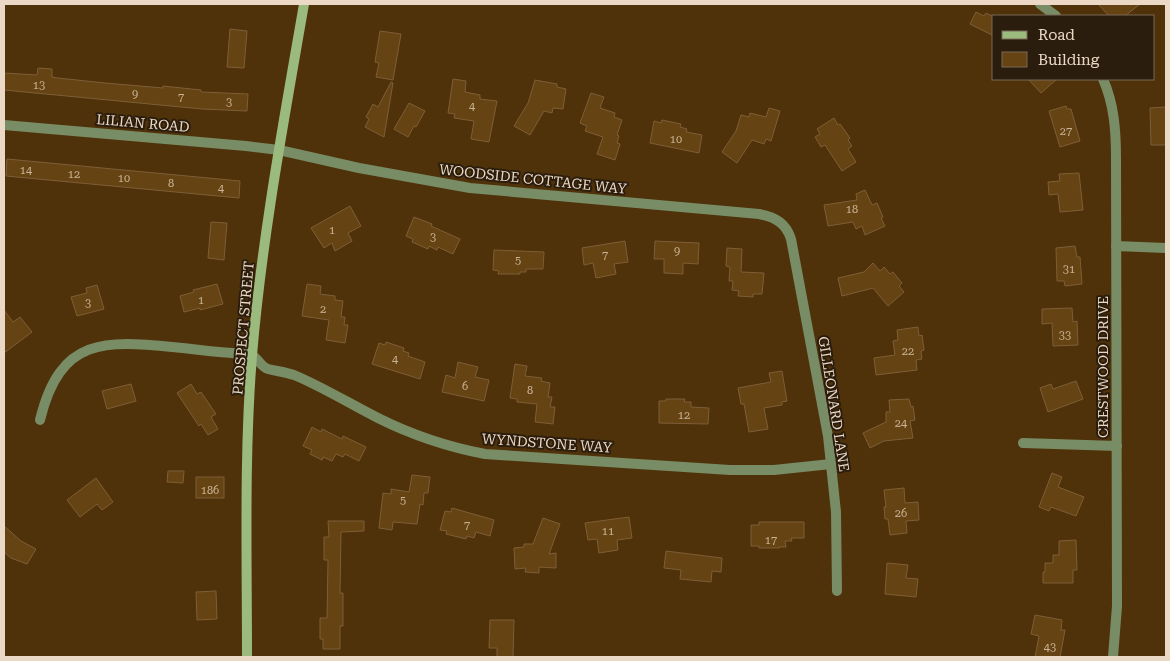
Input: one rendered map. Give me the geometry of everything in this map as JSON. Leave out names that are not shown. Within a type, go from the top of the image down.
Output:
[{"type":"street","name":"PROSPECT STREET","points":[[247,657],[247,474],[252,355],[279,150],[304,4]]},
{"type":"street","points":[[1040,4],[1055,15]]},
{"type":"street","name":"CRESTWOOD DRIVE","points":[[1103,80],[1111,103],[1116,138],[1117,606],[1113,657]]},
{"type":"street","name":"LILIAN ROAD","points":[[4,126],[279,150]]},
{"type":"street","name":"WOODSIDE COTTAGE WAY","points":[[279,150],[359,168],[470,188],[759,214],[768,216],[784,225]]},
{"type":"street","name":"GILLEONARD LANE","points":[[784,225],[792,239],[824,413],[836,512],[837,591]]},
{"type":"street","points":[[1116,246],[1166,248]]},
{"type":"street","points":[[40,420],[54,380],[75,356],[89,349],[107,344],[125,344],[252,355]]},
{"type":"street","name":"WYNDSTONE WAY","points":[[252,355],[266,368],[294,376],[398,427],[433,441],[467,450],[503,456],[730,470],[774,470],[831,464]]},
{"type":"street","points":[[1023,443],[1117,446]]},
{"type":"building","points":[[1098,4],[1140,4],[1126,15],[1108,15]]},
{"type":"building","points":[[976,12],[984,16],[986,13],[992,16],[992,35],[970,24]]},
{"type":"building","points":[[230,29],[247,31],[244,68],[227,67]]},
{"type":"building","points":[[380,31],[401,34],[393,80],[376,77],[379,63],[375,62]]},
{"type":"building","points":[[38,68],[52,69],[52,77],[58,78],[163,88],[163,86],[201,90],[201,92],[248,94],[247,111],[202,109],[4,90],[4,73],[37,75]]},
{"type":"building","points":[[453,79],[466,81],[465,92],[480,95],[480,99],[497,101],[489,142],[471,139],[474,121],[454,118],[455,114],[448,113]]},
{"type":"building","points":[[535,80],[557,84],[557,87],[566,89],[563,109],[553,108],[552,113],[544,111],[530,135],[514,126],[528,103]]},
{"type":"building","points":[[1029,80],[1056,80],[1041,93]]},
{"type":"building","points":[[391,82],[393,83],[384,137],[365,127],[369,119],[366,117],[373,104],[378,107]]},
{"type":"building","points":[[591,93],[604,97],[600,108],[615,113],[614,117],[622,120],[617,135],[619,136],[617,143],[620,144],[615,160],[597,154],[603,137],[585,131],[587,126],[580,123]]},
{"type":"building","points":[[409,103],[425,111],[408,137],[394,129]]},
{"type":"building","points":[[1066,106],[1067,109],[1071,109],[1080,141],[1060,147],[1049,111]]},
{"type":"building","points":[[1166,107],[1166,145],[1151,145],[1150,108]]},
{"type":"building","points":[[769,108],[780,111],[771,141],[766,139],[764,144],[752,140],[737,163],[722,152],[736,131],[741,115],[749,117],[750,113],[766,117]]},
{"type":"building","points":[[834,118],[850,138],[848,140],[852,146],[848,149],[856,162],[842,171],[825,145],[821,147],[815,137],[820,134],[817,129]]},
{"type":"building","points":[[662,120],[681,124],[680,127],[687,129],[686,132],[702,135],[699,153],[650,143],[654,121],[661,123]]},
{"type":"building","points":[[7,159],[240,181],[239,198],[6,176]]},
{"type":"building","points":[[1079,173],[1083,210],[1060,212],[1058,194],[1049,195],[1048,182],[1060,181],[1059,174]]},
{"type":"building","points":[[865,190],[872,205],[877,203],[885,226],[865,235],[862,226],[856,229],[853,222],[828,226],[824,205],[857,200],[856,194]]},
{"type":"building","points":[[350,206],[361,226],[348,233],[352,241],[335,251],[332,243],[324,248],[311,228]]},
{"type":"building","points":[[414,217],[460,239],[453,254],[438,247],[437,250],[429,246],[428,249],[412,242],[413,239],[406,236]]},
{"type":"building","points":[[211,222],[227,223],[224,260],[208,258]]},
{"type":"building","points":[[625,241],[628,262],[614,264],[616,274],[596,278],[593,263],[584,265],[582,248]]},
{"type":"building","points":[[655,241],[699,243],[698,264],[683,263],[683,274],[664,273],[664,259],[654,259]]},
{"type":"building","points":[[1075,246],[1077,257],[1080,257],[1082,284],[1065,286],[1064,281],[1057,281],[1056,248]]},
{"type":"building","points":[[727,248],[742,249],[741,272],[764,273],[762,294],[753,294],[753,297],[738,296],[739,291],[732,290],[733,281],[729,281],[730,267],[726,266]]},
{"type":"building","points":[[494,250],[544,252],[543,269],[526,269],[526,272],[520,272],[520,274],[498,274],[499,271],[493,270]]},
{"type":"building","points":[[873,263],[880,271],[884,267],[890,274],[893,272],[902,283],[899,286],[904,292],[888,306],[873,288],[842,296],[838,278],[864,272]]},
{"type":"building","points":[[217,284],[223,304],[184,312],[180,296],[194,292],[193,290]]},
{"type":"building","points":[[307,284],[321,286],[320,294],[335,296],[335,300],[343,301],[341,317],[345,317],[344,325],[348,325],[345,343],[326,340],[329,320],[302,316]]},
{"type":"building","points":[[97,285],[104,309],[77,316],[71,297],[87,293],[86,288]]},
{"type":"building","points":[[1072,308],[1073,322],[1077,321],[1078,345],[1053,346],[1052,323],[1042,324],[1042,309]]},
{"type":"building","points":[[4,310],[13,322],[20,317],[32,332],[4,353]]},
{"type":"building","points":[[918,327],[919,336],[922,335],[924,350],[921,351],[922,359],[916,360],[917,370],[876,375],[874,358],[895,355],[893,341],[898,340],[897,330]]},
{"type":"building","points":[[386,342],[404,348],[403,351],[409,353],[408,356],[425,362],[420,379],[372,364],[379,343],[385,345]]},
{"type":"building","points":[[458,362],[478,367],[475,377],[489,380],[484,401],[442,392],[446,375],[455,378]]},
{"type":"building","points":[[515,364],[527,366],[525,376],[542,378],[541,381],[550,383],[548,397],[552,397],[550,407],[555,407],[553,424],[535,422],[537,404],[517,402],[517,399],[510,398]]},
{"type":"building","points":[[782,371],[787,401],[782,402],[782,405],[764,408],[768,429],[749,432],[744,404],[741,404],[738,388],[771,382],[769,373]]},
{"type":"building","points":[[1076,381],[1083,399],[1048,412],[1040,388],[1051,384],[1053,389]]},
{"type":"building","points":[[131,384],[136,401],[107,409],[102,391]]},
{"type":"building","points":[[191,384],[197,394],[201,392],[216,414],[211,417],[218,429],[208,435],[201,424],[199,426],[177,393]]},
{"type":"building","points":[[666,399],[685,399],[684,402],[691,402],[691,407],[709,408],[708,424],[659,423],[659,401],[666,401]]},
{"type":"building","points":[[909,399],[911,407],[913,406],[915,420],[910,421],[913,438],[884,441],[870,448],[863,433],[886,422],[886,412],[890,412],[889,400]]},
{"type":"building","points":[[312,427],[321,432],[322,429],[342,439],[343,436],[366,447],[359,461],[345,454],[343,457],[336,454],[332,461],[323,457],[322,460],[310,454],[312,450],[303,446]]},
{"type":"building","points":[[168,471],[184,471],[183,483],[167,482]]},
{"type":"building","points":[[1052,473],[1062,477],[1058,487],[1084,497],[1076,516],[1051,507],[1049,511],[1039,507]]},
{"type":"building","points":[[412,475],[430,477],[428,493],[424,493],[423,505],[420,504],[417,524],[393,522],[392,530],[379,528],[383,493],[391,494],[391,489],[409,492]]},
{"type":"building","points":[[196,477],[224,477],[224,498],[196,498]]},
{"type":"building","points":[[96,478],[113,502],[102,510],[97,504],[80,517],[67,500]]},
{"type":"building","points":[[904,488],[905,503],[918,502],[919,520],[906,521],[907,533],[890,535],[888,519],[885,519],[884,490]]},
{"type":"building","points":[[452,508],[494,520],[490,536],[476,532],[474,538],[467,536],[466,539],[446,534],[447,531],[440,530],[445,511],[451,512]]},
{"type":"building","points":[[629,517],[632,538],[617,540],[618,550],[599,553],[597,539],[588,540],[585,523]]},
{"type":"building","points":[[543,518],[560,524],[549,554],[556,553],[556,568],[539,567],[539,573],[525,572],[526,568],[515,569],[514,548],[524,547],[524,544],[533,544]]},
{"type":"building","points":[[328,521],[364,521],[364,531],[341,532],[340,593],[343,593],[343,626],[340,626],[340,649],[323,649],[323,639],[320,639],[320,618],[327,618],[328,560],[324,560],[324,537],[329,537]]},
{"type":"building","points":[[759,522],[804,522],[804,538],[791,538],[792,541],[785,541],[786,547],[759,548],[759,546],[751,546],[751,525],[759,525]]},
{"type":"building","points":[[4,526],[21,541],[36,549],[27,564],[11,558],[4,552]]},
{"type":"building","points":[[1076,540],[1077,570],[1073,570],[1073,583],[1043,583],[1045,563],[1053,563],[1053,555],[1059,555],[1059,541]]},
{"type":"building","points":[[666,551],[722,558],[721,572],[712,571],[711,582],[680,579],[681,570],[664,568]]},
{"type":"building","points":[[887,563],[908,565],[906,578],[918,579],[916,597],[885,594]]},
{"type":"building","points":[[216,591],[217,619],[197,620],[196,592]]},
{"type":"building","points":[[1035,615],[1062,620],[1061,630],[1065,630],[1060,657],[1035,657],[1039,636],[1031,634]]},
{"type":"building","points":[[490,620],[514,620],[513,657],[497,657],[497,648],[489,648]]}]
